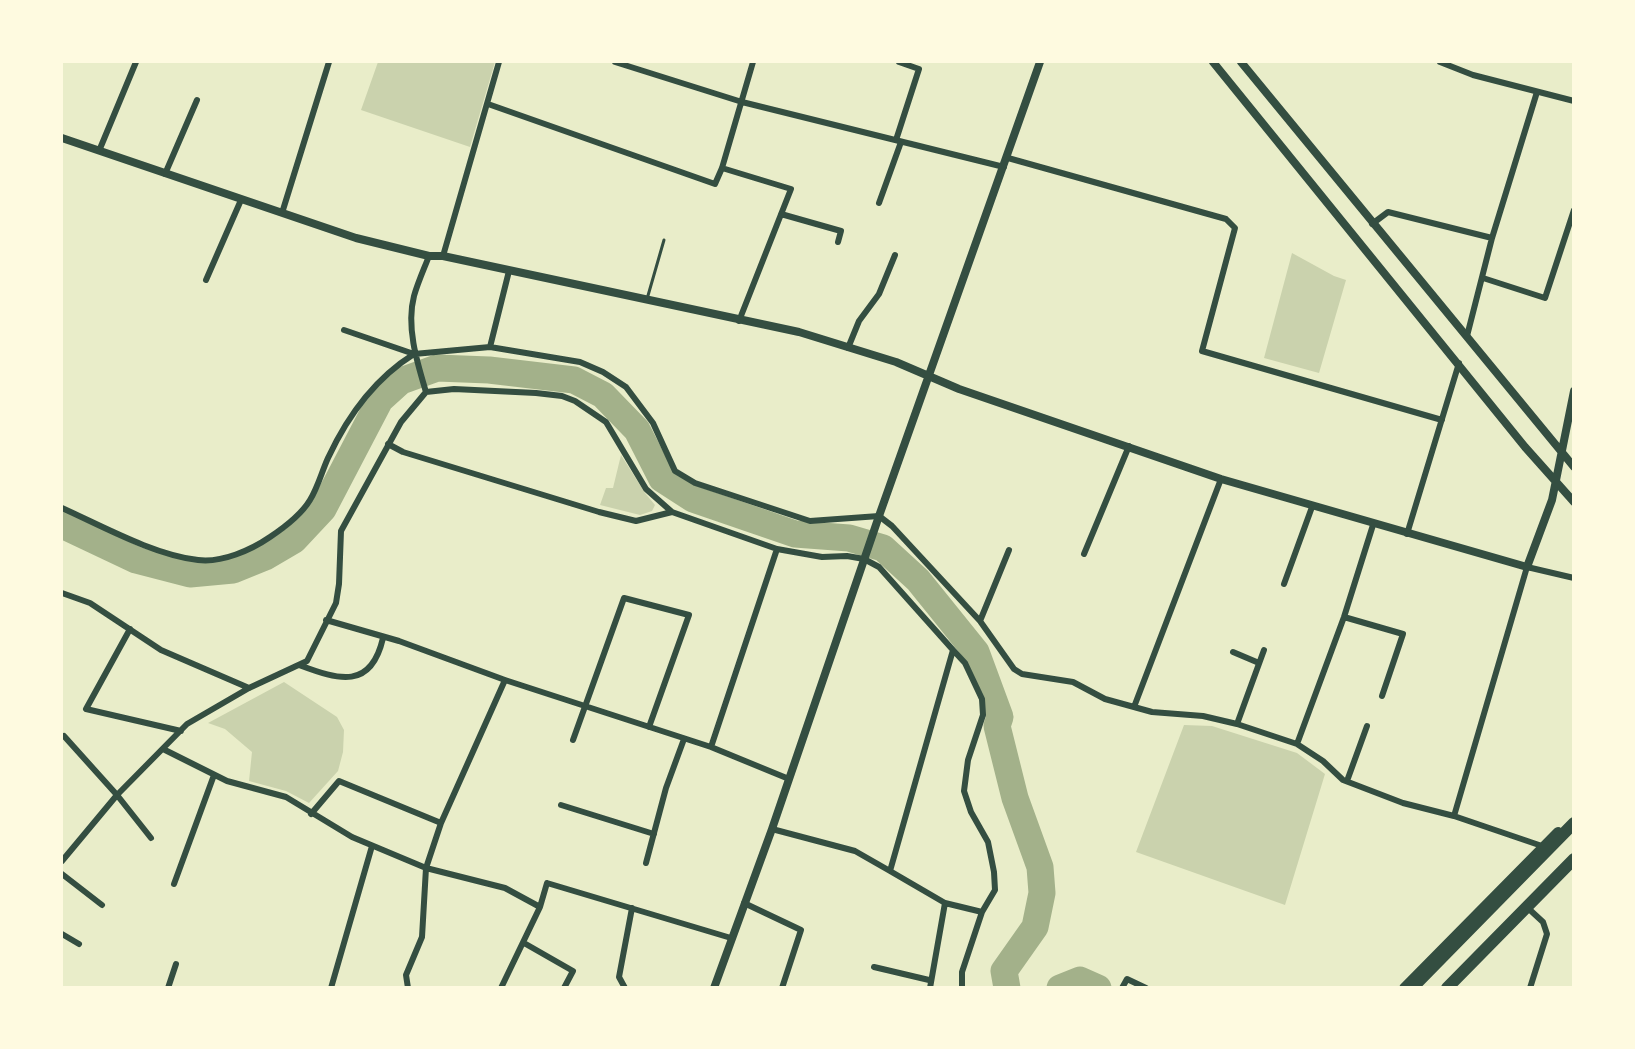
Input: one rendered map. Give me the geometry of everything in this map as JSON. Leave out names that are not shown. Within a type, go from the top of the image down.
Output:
[{"type":"highway","points":[[1402,987],[1542,846],[1574,817]]},
{"type":"highway","points":[[1412,987],[1574,823]]},
{"type":"highway","points":[[1447,987],[1574,860]]},
{"type":"highway","points":[[1453,987],[1574,867]]},
{"type":"highway","points":[[1402,987],[1440,958]]},
{"type":"street","points":[[99,151],[136,62]]},
{"type":"street","points":[[282,213],[329,62]]},
{"type":"street","points":[[442,256],[499,62]]},
{"type":"street","points":[[615,62],[742,102],[1004,167]]},
{"type":"street","points":[[488,104],[715,184],[722,168],[753,62]]},
{"type":"street","points":[[879,203],[919,69],[899,62]]},
{"type":"street","points":[[714,987],[772,829],[879,516],[1008,158],[1040,62]]},
{"type":"street","points":[[1213,62],[1459,362],[1525,447],[1574,502]]},
{"type":"street","points":[[1241,62],[1372,224],[1467,336],[1535,423],[1574,467]]},
{"type":"street","points":[[1440,62],[1473,75],[1574,101]]},
{"type":"street","points":[[1467,336],[1492,237],[1537,92]]},
{"type":"street","points":[[165,174],[196,100]]},
{"type":"street","points":[[62,138],[356,238],[429,256],[442,256],[738,321],[799,332],[1221,479],[1373,525],[1574,578]]},
{"type":"street","points":[[1008,158],[1226,219],[1235,228],[1202,351],[1442,420]]},
{"type":"street","points":[[722,168],[791,189],[738,321]]},
{"type":"street","points":[[206,280],[241,200]]},
{"type":"street","points":[[1483,278],[1545,298],[1574,210]]},
{"type":"street","points":[[1372,224],[1388,212],[1492,237]]},
{"type":"street","points":[[781,214],[841,231],[838,242]]},
{"type":"street","points":[[848,348],[859,321],[879,294],[894,255]]},
{"type":"street","points":[[426,392],[414,354],[412,317],[414,297],[429,256]]},
{"type":"street","points":[[490,347],[509,271]]},
{"type":"street","points":[[344,330],[414,354],[490,347],[580,362],[603,372],[626,387],[653,423],[675,471],[695,483],[810,521],[879,516],[892,526],[980,621],[1014,669],[1022,674],[1073,682],[1105,699],[1134,707],[1203,716],[1237,724],[1297,744],[1347,781],[1403,803],[1454,816],[1542,846]]},
{"type":"street","points":[[62,508],[166,552],[199,561],[235,555],[260,544],[288,525],[310,500],[328,458],[364,397],[389,372],[414,354]]},
{"type":"street","points":[[1407,534],[1459,362]]},
{"type":"street","points":[[62,861],[117,795],[180,731],[249,688],[307,661],[336,603],[341,531],[401,422],[426,392],[454,389],[562,396],[575,401],[606,422],[646,489],[672,512],[777,549],[814,556],[847,556],[864,559],[879,567],[965,663],[982,699],[983,714],[968,760],[964,791],[971,812],[988,842],[995,890],[982,912],[962,972],[962,987]]},
{"type":"street","points":[[1454,816],[1527,567],[1551,500],[1574,391]]},
{"type":"street","points":[[388,444],[403,452],[599,512],[636,521],[672,512]]},
{"type":"street","points":[[1084,554],[1129,446]]},
{"type":"street","points":[[1134,707],[1221,479]]},
{"type":"street","points":[[1284,584],[1312,507]]},
{"type":"street","points":[[1297,744],[1344,617],[1373,525]]},
{"type":"street","points":[[711,747],[777,549]]},
{"type":"street","points":[[980,621],[1009,550]]},
{"type":"street","points":[[62,593],[90,603],[161,650],[249,688]]},
{"type":"street","points":[[573,740],[624,598],[689,615],[649,728]]},
{"type":"street","points":[[1344,617],[1403,634],[1382,696]]},
{"type":"street","points":[[326,620],[399,641],[505,680],[585,704],[649,728],[711,747],[789,779]]},
{"type":"street","points":[[130,629],[86,710],[180,731]]},
{"type":"street","points":[[299,665],[326,676],[351,678],[368,670],[379,656],[383,638]]},
{"type":"street","points":[[890,871],[953,650]]},
{"type":"street","points":[[1237,724],[1264,650]]},
{"type":"street","points":[[1233,652],[1259,663]]},
{"type":"street","points":[[408,987],[406,975],[422,937],[426,868],[441,823],[505,680]]},
{"type":"street","points":[[1347,781],[1367,726]]},
{"type":"street","points":[[64,736],[117,795],[151,838]]},
{"type":"street","points":[[646,863],[666,788],[684,739]]},
{"type":"street","points":[[163,749],[214,775],[286,797],[311,814],[372,846],[426,868],[505,888],[540,907]]},
{"type":"street","points":[[174,884],[214,775]]},
{"type":"street","points":[[311,814],[339,781],[441,823]]},
{"type":"street","points":[[561,806],[654,834]]},
{"type":"street","points":[[772,829],[855,851],[945,903],[982,912]]},
{"type":"street","points":[[331,987],[372,846]]},
{"type":"street","points":[[62,874],[102,905]]},
{"type":"street","points":[[501,987],[524,943],[540,907],[547,884],[731,938]]},
{"type":"street","points":[[744,903],[801,930],[782,987]]},
{"type":"street","points":[[930,987],[929,980],[945,903]]},
{"type":"street","points":[[625,987],[619,977],[632,908]]},
{"type":"street","points":[[1530,910],[1543,922],[1547,934],[1532,987]]},
{"type":"street","points":[[62,934],[79,944]]},
{"type":"street","points":[[524,943],[573,971],[564,987]]},
{"type":"street","points":[[168,987],[176,964]]},
{"type":"street","points":[[874,968],[929,980]]},
{"type":"street","points":[[1122,987],[1127,979],[1146,987]]},
{"type":"lane","points":[[647,301],[664,240]]},
{"type":"green space","points":[[378,62],[495,62],[470,147],[361,110]]},
{"type":"green space","points":[[1292,253],[1346,280],[1319,373],[1264,358]]},
{"type":"green space","points":[[621,455],[655,505],[652,511],[640,515],[600,505],[606,488],[613,488]]},
{"type":"green space","points":[[284,682],[337,717],[344,730],[343,752],[338,771],[309,803],[286,791],[249,781],[252,752],[225,729],[208,723]]},
{"type":"green space","points":[[1184,725],[1212,726],[1297,753],[1325,774],[1285,905],[1136,852]]},
{"type":"waterway","points":[[62,525],[136,560],[190,574],[233,570],[265,557],[294,540],[323,509],[380,400],[401,381],[437,368],[489,370],[574,380],[603,395],[637,430],[662,479],[693,499],[795,534],[849,538],[883,548],[918,580],[976,652],[1000,717],[997,726],[1015,798],[1040,867],[1042,893],[1035,927],[1004,971],[1007,988]]},
{"type":"waterway","points":[[1060,988],[1080,980],[1098,988]]}]
